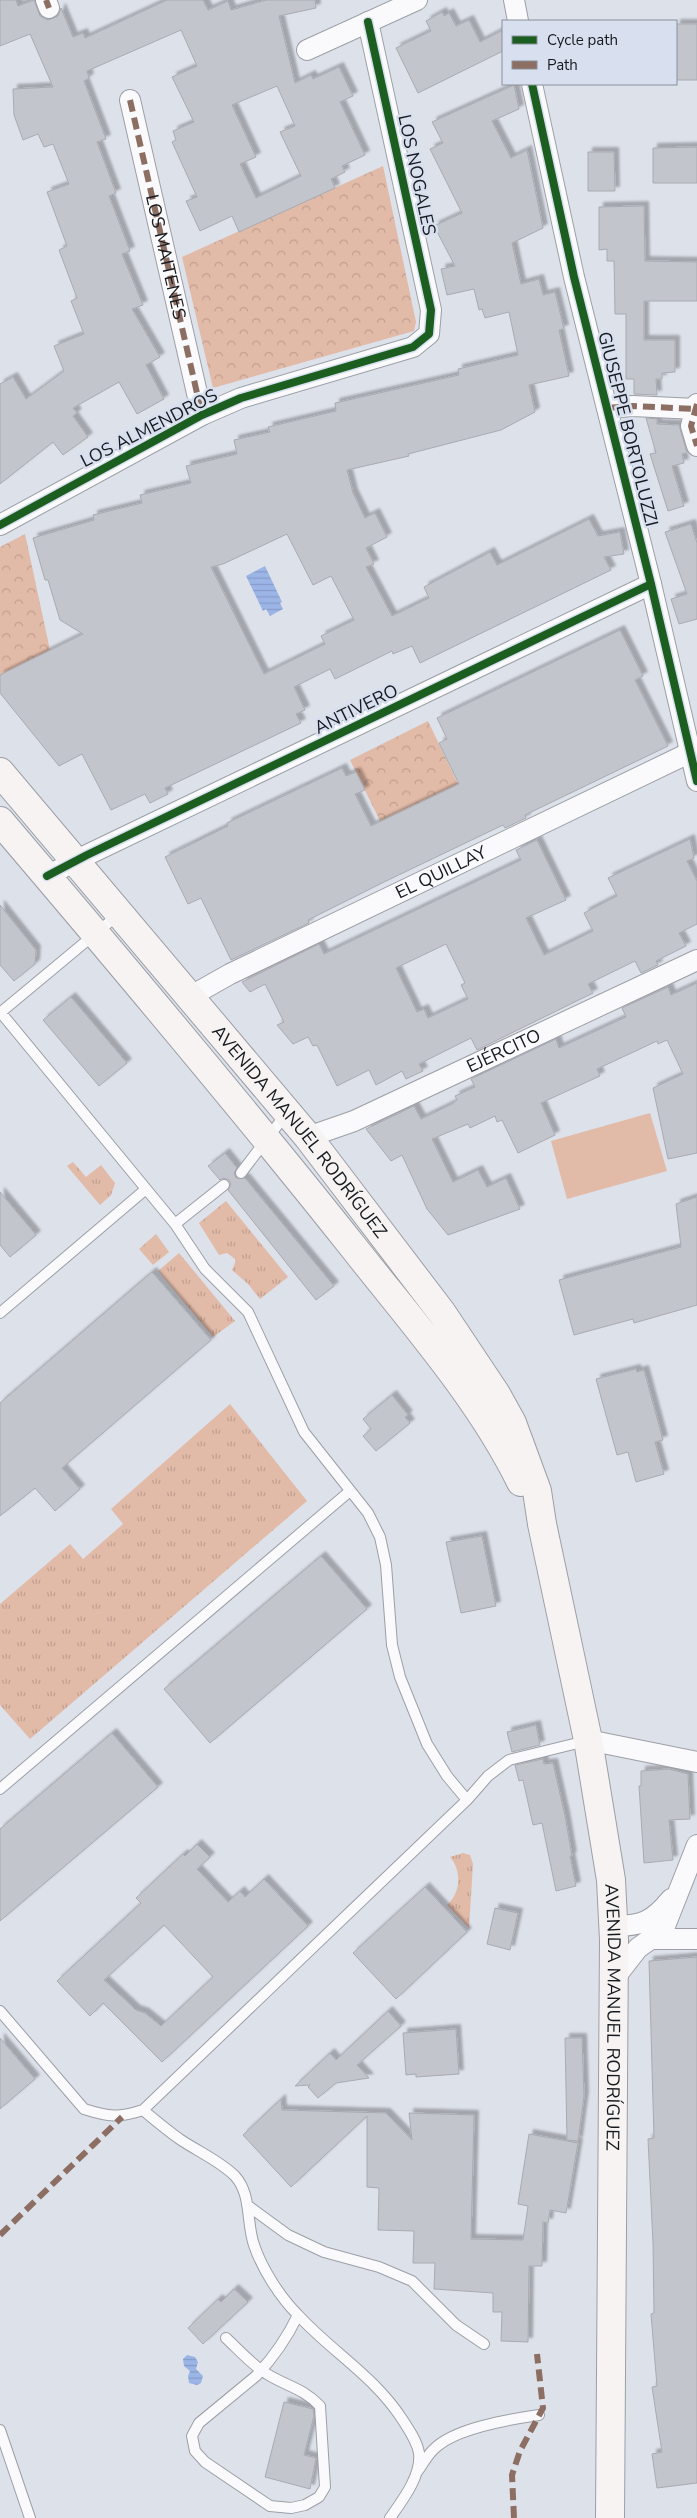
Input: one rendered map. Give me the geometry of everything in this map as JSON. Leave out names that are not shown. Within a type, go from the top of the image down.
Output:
[{"type":"main road","name":"AVENIDA MANUEL RODRÍGUEZ","points":[[0,772],[74,862],[191,996],[308,1136],[442,1314],[496,1394],[512,1423],[530,1469],[537,1491],[542,1524],[588,1740],[610,1880],[613,1926],[610,2518]]},
{"type":"main road","name":"AVENIDA MANUEL RODRÍGUEZ","points":[[0,821],[267,1138],[468,1394],[514,1468],[542,1524]]},
{"type":"main road","points":[[184,1039],[208,1018]]},
{"type":"street","points":[[307,50],[417,0]]},
{"type":"street","points":[[514,0],[518,20]]},
{"type":"street","name":"LOS NOGALES","points":[[368,22],[431,310],[429,334]]},
{"type":"street","name":"GIUSEPPE BORTOLUZZI","points":[[532,85],[574,276],[651,584],[697,781]]},
{"type":"street","name":"LOS MAITENES","points":[[130,100],[202,415]]},
{"type":"street","name":"LOS ALMENDROS","points":[[0,524],[202,415],[241,398],[413,348],[429,334]]},
{"type":"street","points":[[607,408],[633,406],[696,407],[691,426],[697,446]]},
{"type":"street","name":"ANTIVERO","points":[[47,876],[651,584]]},
{"type":"street","name":"EL QUILLAY","points":[[191,996],[230,974],[691,752]]},
{"type":"street","name":"EJÉRCITO","points":[[308,1136],[354,1121],[697,960]]},
{"type":"street","points":[[588,1740],[697,1762]]},
{"type":"street","points":[[613,1980],[638,1948],[665,1926],[697,1845]]},
{"type":"street","points":[[613,1926],[647,1923],[660,1914],[677,1892]]},
{"type":"street","points":[[650,1939],[697,1939]]},
{"type":"lane","points":[[119,914],[1,1014],[175,1224],[205,1268],[248,1312],[256,1324],[298,1420],[320,1455],[368,1513],[380,1537],[386,1565],[392,1645],[400,1677],[427,1744],[447,1776],[467,1800]]},
{"type":"lane","points":[[241,1173],[288,1112]]},
{"type":"lane","points":[[175,1224],[224,1186]]},
{"type":"lane","points":[[0,1313],[146,1189]]},
{"type":"lane","points":[[0,1789],[350,1491]]},
{"type":"lane","points":[[0,2011],[84,2109],[103,2115],[122,2117],[143,2110],[467,1800],[488,1776],[509,1760],[588,1740]]},
{"type":"lane","points":[[143,2110],[181,2140],[220,2164],[235,2176],[244,2188],[254,2244],[265,2268],[298,2315],[356,2366],[392,2403],[411,2433],[419,2454],[415,2475]]},
{"type":"lane","points":[[247,2205],[288,2235],[324,2252],[379,2267],[412,2282],[456,2325],[484,2344]]},
{"type":"lane","points":[[226,2338],[261,2371],[293,2385],[312,2397],[320,2406],[325,2487],[319,2497],[305,2505],[291,2508],[270,2506],[205,2462],[195,2451],[192,2436],[199,2423],[261,2371],[284,2341],[298,2315]]},
{"type":"lane","points":[[390,2518],[415,2475],[434,2448],[459,2434],[499,2421],[539,2415]]},
{"type":"lane","points":[[0,2430],[30,2518]]},
{"type":"green space","points":[[383,166],[416,322],[414,331],[213,388],[182,257]]},
{"type":"green space","points":[[25,534],[50,650],[0,675],[0,547]]},
{"type":"green space","points":[[428,721],[458,784],[380,821],[350,760]]},
{"type":"green space","points":[[650,1113],[667,1171],[567,1199],[551,1141]]},
{"type":"green space","points":[[73,1162],[86,1177],[101,1165],[115,1183],[111,1195],[100,1205],[67,1166]]},
{"type":"green space","points":[[226,1201],[288,1277],[260,1299],[248,1284],[232,1270],[235,1259],[227,1253],[219,1255],[199,1223]]},
{"type":"green space","points":[[156,1234],[169,1252],[153,1265],[139,1249]]},
{"type":"green space","points":[[179,1253],[235,1321],[213,1337],[158,1271]]},
{"type":"green space","points":[[230,1404],[307,1501],[30,1739],[0,1705],[0,1604],[70,1544],[83,1559],[123,1524],[111,1509]]},
{"type":"green space","points":[[463,1853],[470,1855],[473,1864],[469,1928],[447,1905],[455,1894],[458,1881],[457,1869],[450,1857]]},
{"type":"water","points":[[265,566],[282,602],[280,603],[283,609],[270,616],[266,609],[263,611],[246,576]]},
{"type":"water","points":[[187,2355],[195,2357],[198,2362],[196,2369],[203,2376],[201,2383],[197,2385],[189,2383],[188,2376],[190,2371],[184,2366],[183,2359]]},
{"type":"building","points":[[0,0],[16,0],[18,6],[34,0],[40,16],[48,20],[58,16],[61,8],[73,37],[83,33],[85,38],[167,0],[203,0],[208,10],[228,1],[231,10],[266,0],[315,0],[316,8],[279,16],[295,83],[311,75],[313,79],[339,67],[353,96],[340,102],[365,155],[342,166],[345,172],[331,179],[335,188],[239,232],[232,216],[200,231],[186,201],[197,197],[172,142],[176,140],[173,131],[194,122],[172,77],[197,66],[181,30],[87,71],[89,78],[84,81],[106,139],[97,142],[116,193],[109,196],[130,251],[122,254],[143,305],[132,309],[160,357],[146,365],[164,399],[137,414],[119,382],[73,408],[77,413],[73,416],[88,437],[63,455],[53,442],[0,484],[0,384],[13,377],[26,399],[64,371],[54,346],[84,334],[71,301],[77,298],[59,250],[67,246],[47,192],[69,184],[53,144],[44,147],[38,134],[23,140],[14,115],[13,89],[53,87],[30,34],[0,46]],"holes":[[[277,86],[295,126],[280,132],[301,176],[256,198],[240,164],[256,157],[232,105]]]},
{"type":"building","points":[[442,12],[444,16],[449,13],[456,26],[469,20],[480,42],[502,31],[502,51],[418,93],[396,48],[431,31],[426,21]]},
{"type":"building","points":[[677,24],[697,24],[697,80],[677,80]]},
{"type":"building","points":[[514,85],[519,109],[492,121],[511,158],[527,150],[543,228],[512,243],[521,284],[539,279],[543,295],[555,292],[564,329],[559,330],[569,376],[529,385],[535,412],[501,430],[408,454],[409,456],[347,470],[353,493],[365,518],[375,513],[387,537],[366,548],[374,564],[366,567],[392,616],[429,598],[424,587],[490,552],[497,565],[589,519],[598,536],[620,532],[624,554],[604,557],[611,570],[420,663],[412,646],[393,654],[392,651],[335,679],[330,669],[294,687],[305,710],[296,714],[301,723],[165,788],[168,794],[150,803],[145,794],[111,810],[82,754],[59,766],[0,693],[0,675],[83,634],[60,620],[48,580],[45,580],[33,538],[94,520],[93,515],[142,503],[140,495],[191,483],[186,466],[237,454],[234,440],[270,432],[268,427],[336,411],[335,403],[459,375],[458,369],[518,355],[509,312],[485,318],[482,309],[479,310],[474,289],[447,295],[441,269],[455,266],[434,226],[462,213],[430,149],[443,143],[432,122]],"holes":[[[287,534],[313,585],[331,576],[354,620],[321,636],[325,644],[264,674],[211,567],[223,564]]]},
{"type":"building","points":[[697,147],[697,183],[653,183],[653,148]]},
{"type":"building","points":[[588,152],[614,152],[615,191],[588,191]]},
{"type":"building","points":[[644,206],[645,261],[697,262],[697,301],[644,301],[644,340],[675,340],[675,372],[662,373],[662,379],[656,379],[657,395],[634,394],[634,379],[626,379],[626,314],[615,314],[614,261],[607,261],[607,249],[599,250],[599,207]]},
{"type":"building","points":[[646,418],[657,419],[657,424],[679,425],[687,453],[682,454],[684,463],[672,466],[684,506],[668,511],[650,454],[656,453]]},
{"type":"building","points":[[691,524],[697,543],[697,619],[679,624],[671,599],[687,594],[665,532]]},
{"type":"building","points":[[620,630],[643,676],[635,680],[668,746],[525,815],[526,818],[505,828],[503,825],[382,883],[308,920],[309,923],[231,960],[201,898],[188,904],[165,857],[228,826],[227,823],[342,768],[346,776],[356,772],[365,790],[355,794],[371,826],[459,784],[439,743],[447,739],[437,718]]},
{"type":"building","points":[[690,839],[694,858],[687,861],[697,881],[697,924],[679,933],[686,946],[656,961],[658,965],[641,973],[635,961],[588,984],[593,993],[477,1050],[471,1038],[419,1064],[423,1071],[406,1079],[402,1071],[376,1085],[369,1070],[337,1086],[317,1045],[313,1046],[308,1037],[293,1044],[277,1025],[284,1022],[265,984],[250,992],[242,982],[319,944],[324,954],[521,860],[516,850],[537,840],[566,900],[526,918],[544,955],[593,931],[584,913],[617,896],[608,878]],"holes":[[[446,944],[465,983],[461,985],[468,999],[428,1018],[424,1009],[417,1012],[396,968]]]},
{"type":"building","points":[[0,905],[36,950],[35,964],[14,981],[0,965]]},
{"type":"building","points":[[697,983],[697,1153],[668,1159],[653,1088],[683,1074],[667,1040],[658,1044],[657,1041],[597,1069],[600,1076],[541,1103],[555,1135],[518,1153],[502,1120],[497,1122],[495,1116],[470,1128],[468,1124],[432,1139],[453,1182],[478,1170],[487,1187],[506,1178],[520,1209],[448,1235],[427,1209],[402,1155],[391,1161],[366,1129],[414,1106],[421,1119],[452,1104],[457,1100],[455,1096],[475,1087],[471,1079],[556,1039],[559,1048],[626,1017],[622,1008],[668,987],[671,995]]},
{"type":"building","points":[[71,997],[127,1063],[99,1086],[43,1020]]},
{"type":"building","points":[[225,1153],[237,1168],[234,1173],[236,1178],[245,1178],[334,1286],[316,1300],[228,1190],[231,1184],[229,1180],[223,1178],[220,1180],[208,1166]]},
{"type":"building","points":[[0,1192],[36,1235],[10,1257],[0,1245]]},
{"type":"building","points":[[697,1197],[697,1305],[634,1323],[633,1319],[574,1335],[559,1280],[681,1247],[676,1204]]},
{"type":"building","points":[[152,1272],[211,1340],[62,1468],[80,1489],[55,1511],[35,1488],[0,1516],[0,1403]]},
{"type":"building","points":[[636,1369],[637,1372],[644,1370],[663,1440],[655,1442],[664,1474],[636,1482],[628,1452],[617,1455],[596,1379]]},
{"type":"building","points":[[392,1395],[408,1415],[405,1417],[410,1423],[376,1451],[363,1436],[371,1429],[363,1419]]},
{"type":"building","points":[[482,1536],[496,1606],[461,1613],[446,1542]]},
{"type":"building","points":[[321,1556],[367,1609],[210,1743],[164,1689]]},
{"type":"building","points":[[536,1725],[540,1745],[512,1752],[507,1732]]},
{"type":"building","points":[[112,1733],[158,1787],[0,1921],[0,1829]]},
{"type":"building","points":[[543,1759],[544,1764],[553,1763],[565,1816],[576,1886],[556,1891],[542,1823],[533,1825],[523,1780],[519,1781],[515,1765]]},
{"type":"building","points":[[669,1769],[688,1774],[690,1819],[669,1820],[673,1860],[644,1863],[639,1786],[641,1786],[641,1771]]},
{"type":"building","points":[[197,1844],[210,1857],[197,1869],[228,1902],[240,1891],[245,1897],[264,1879],[308,1926],[162,2062],[103,2003],[90,2016],[57,1981],[141,1903],[136,1898],[183,1854],[185,1856]],"holes":[[[164,1925],[213,1977],[161,2026],[145,2013],[136,2010],[104,1980]]]},
{"type":"building","points":[[425,1887],[467,1932],[396,1999],[353,1953]]},
{"type":"building","points":[[495,1908],[518,1913],[510,1950],[487,1944]]},
{"type":"building","points":[[697,1957],[697,2483],[657,2488],[652,2454],[662,2452],[652,2387],[657,2386],[651,2314],[654,2313],[653,2243],[648,2139],[654,2138],[649,1961]]},
{"type":"building","points":[[388,2011],[401,2026],[357,2065],[369,2078],[336,2083],[318,2098],[308,2087],[310,2085],[295,2086],[330,2053],[336,2060]]},
{"type":"building","points":[[456,2029],[459,2074],[416,2077],[416,2074],[406,2075],[403,2033]]},
{"type":"building","points":[[0,2038],[35,2079],[0,2109]]},
{"type":"building","points":[[565,2038],[582,2038],[584,2096],[578,2141],[567,2140]]},
{"type":"building","points":[[281,2099],[282,2110],[386,2113],[412,2140],[409,2113],[474,2115],[471,2239],[523,2240],[528,2206],[518,2204],[529,2134],[578,2143],[566,2213],[550,2210],[548,2223],[543,2222],[542,2266],[529,2266],[528,2342],[501,2341],[502,2312],[493,2312],[493,2293],[434,2289],[435,2263],[413,2263],[414,2231],[378,2230],[379,2188],[367,2187],[367,2116],[291,2187],[243,2135]]},
{"type":"building","points":[[234,2289],[248,2302],[203,2344],[188,2328],[218,2299],[221,2302]]},
{"type":"building","points":[[284,2402],[313,2409],[314,2416],[304,2455],[316,2458],[310,2489],[265,2477]]},
{"type":"marked path","points":[[46,0],[49,8]]},
{"type":"marked path","points":[[130,100],[202,415]]},
{"type":"marked path","points":[[697,404],[691,426],[697,446]]},
{"type":"marked path","points":[[607,408],[633,406],[696,409]]},
{"type":"marked path","points":[[0,2235],[122,2117]]},
{"type":"marked path","points":[[514,2518],[512,2475],[520,2451],[543,2408],[537,2354]]},
{"type":"cycle path","points":[[0,525],[202,415],[241,398],[413,347],[429,334],[431,310],[368,22]]},
{"type":"cycle path","points":[[532,85],[574,277],[651,584],[697,781]]},
{"type":"cycle path","points":[[47,876],[651,584]]}]
